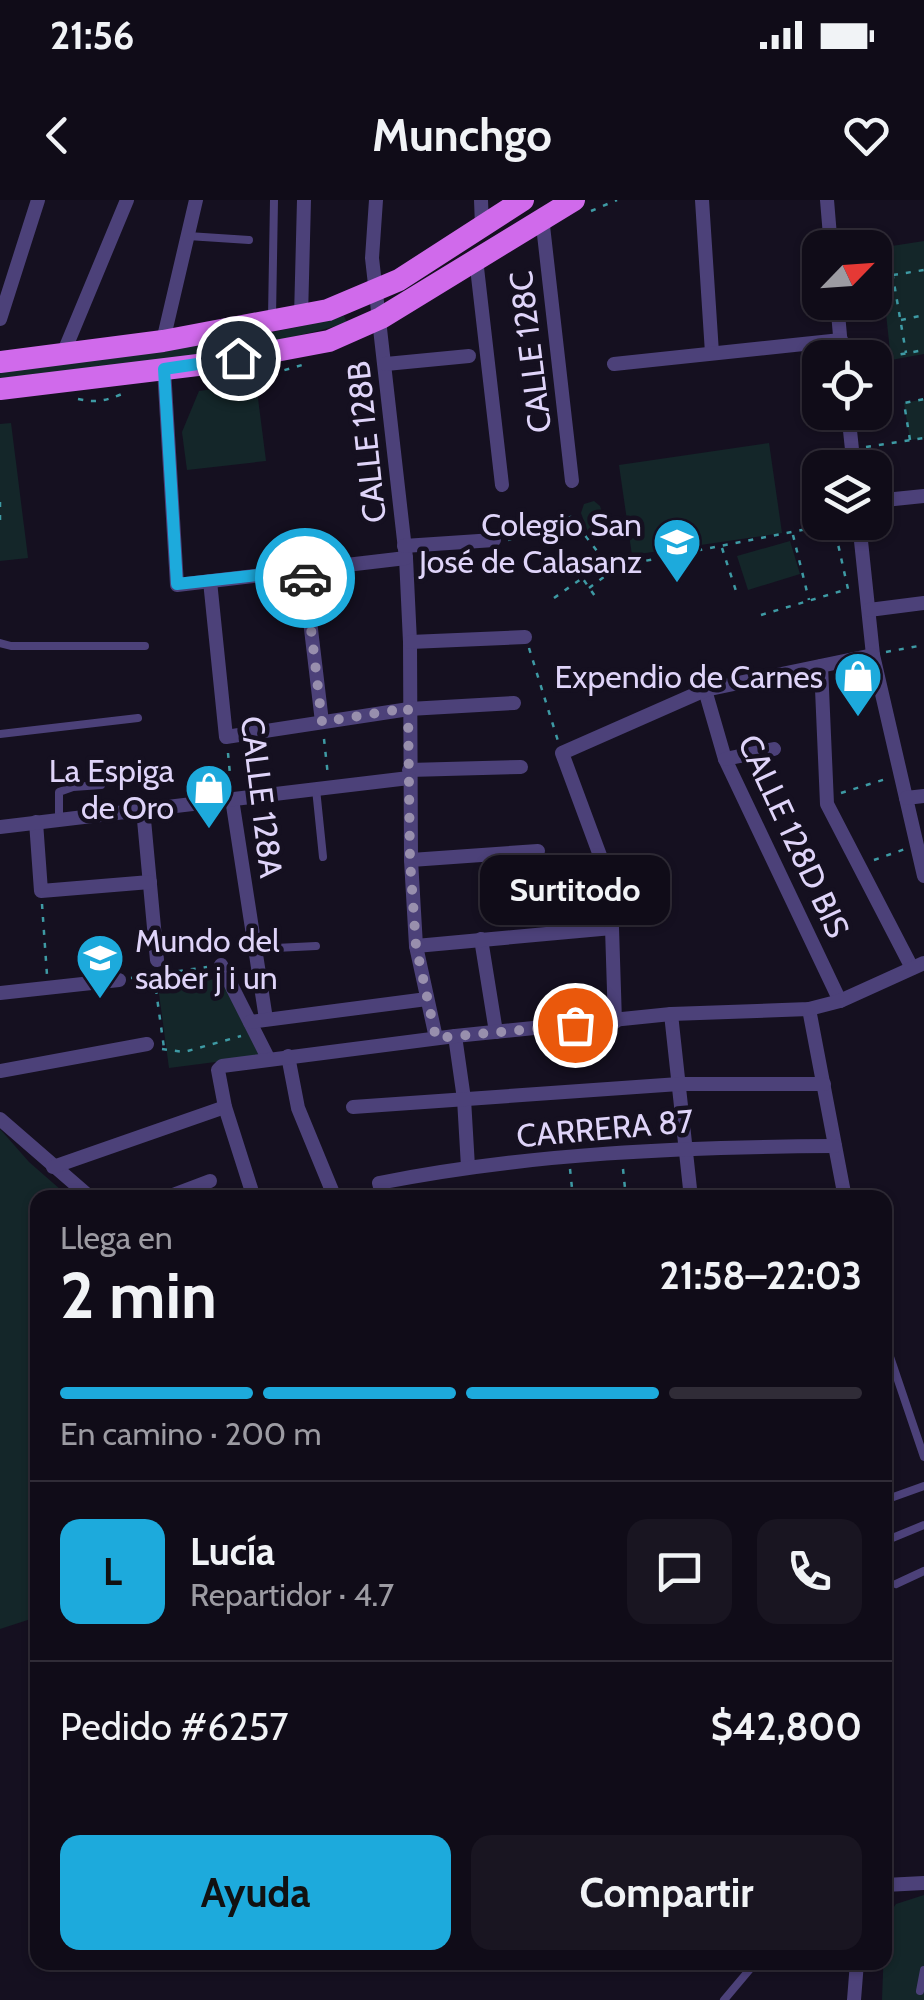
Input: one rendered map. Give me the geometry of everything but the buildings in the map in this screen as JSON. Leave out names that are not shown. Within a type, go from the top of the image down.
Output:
[{"type":"main road","points":[[0,362],[162,341],[301,317],[377,292],[523,200]]},
{"type":"main road","points":[[0,389],[164,369],[315,344],[381,318],[574,200]]},
{"type":"street","points":[[0,319],[38,200]]},
{"type":"street","points":[[63,354],[127,200]]},
{"type":"street","points":[[162,341],[196,200]]},
{"type":"street","points":[[301,317],[304,200]]},
{"type":"street","name":"CALLE 128B","points":[[376,200],[372,248],[405,552],[410,642],[410,860],[416,946],[436,1038]]},
{"type":"street","points":[[481,200],[482,226]]},
{"type":"street","points":[[702,200],[712,354]]},
{"type":"street","points":[[826,200],[829,230]]},
{"type":"street","name":"CALLE 128C","points":[[542,218],[572,481]]},
{"type":"street","points":[[476,259],[502,485]]},
{"type":"street","points":[[839,320],[841,340]]},
{"type":"street","points":[[614,364],[802,344]]},
{"type":"street","points":[[386,364],[468,356]]},
{"type":"street","points":[[164,369],[177,584],[304,570],[501,540]]},
{"type":"street","points":[[850,430],[852,450]]},
{"type":"street","points":[[892,499],[924,496]]},
{"type":"street","points":[[862,540],[873,655],[906,798],[919,828],[917,845],[924,876]]},
{"type":"street","points":[[304,570],[322,722]]},
{"type":"street","name":"CALLE 128A","points":[[210,581],[226,736]]},
{"type":"street","points":[[868,610],[924,603]]},
{"type":"street","points":[[410,642],[525,637]]},
{"type":"street","points":[[615,1022],[612,928],[605,870],[562,753],[706,690],[873,655]]},
{"type":"street","points":[[251,1190],[225,1106],[220,1068],[268,1058],[671,1014],[809,1010],[918,965],[859,866],[826,797],[821,666]]},
{"type":"street","name":"CALLE 128D BIS","points":[[706,690],[724,759],[840,1000]]},
{"type":"street","points":[[226,736],[408,708],[514,703]]},
{"type":"street","points":[[724,759],[774,749]]},
{"type":"street","points":[[0,827],[409,774],[522,768]]},
{"type":"street","points":[[906,798],[924,796]]},
{"type":"street","name":"CALLE 128A","points":[[232,799],[266,1019]]},
{"type":"street","points":[[144,810],[156,967]]},
{"type":"street","points":[[36,822],[41,891],[150,882]]},
{"type":"street","points":[[410,860],[538,850]]},
{"type":"street","points":[[416,946],[612,928]]},
{"type":"street","points":[[481,938],[496,1032]]},
{"type":"street","points":[[220,966],[268,1058]]},
{"type":"street","points":[[0,992],[119,980]]},
{"type":"street","points":[[252,1027],[266,1019],[427,999]]},
{"type":"street","points":[[809,1010],[836,1146],[849,1190]]},
{"type":"street","points":[[671,1014],[690,1190]]},
{"type":"street","points":[[456,1036],[468,1167]]},
{"type":"street","points":[[0,1071],[147,1044]]},
{"type":"street","points":[[288,1056],[298,1108],[332,1190]]},
{"type":"street","points":[[354,1107],[679,1084],[824,1084]]},
{"type":"street","points":[[53,1168],[225,1106]]},
{"type":"street","points":[[0,1119],[81,1190]]},
{"type":"street","name":"CARRERA 87","points":[[382,1190],[468,1167],[569,1157],[686,1147],[836,1146]]},
{"type":"street","points":[[189,1190],[210,1182]]},
{"type":"street","points":[[892,1885],[924,1883]]},
{"type":"street","points":[[854,2000],[856,1970]]},
{"type":"lane","points":[[272,322],[274,200]]},
{"type":"lane","points":[[187,236],[248,240]]},
{"type":"lane","points":[[0,643],[145,646]]},
{"type":"lane","points":[[0,734],[138,718]]},
{"type":"lane","points":[[59,820],[59,792],[73,786],[101,784]]},
{"type":"lane","points":[[323,788],[323,857]]},
{"type":"lane","points":[[255,949],[316,946]]},
{"type":"lane","points":[[892,1363],[924,1458]]},
{"type":"lane","points":[[892,1497],[924,1486]]},
{"type":"lane","points":[[892,1539],[924,1525]]},
{"type":"lane","points":[[896,1584],[924,1571]]},
{"type":"lane","points":[[724,2000],[749,1970]]},
{"type":"lane","points":[[920,1990],[924,1970]]},
{"type":"path","points":[[892,270],[906,353]]},
{"type":"path","points":[[893,276],[924,270]]},
{"type":"path","points":[[900,320],[924,315]]},
{"type":"path","points":[[892,356],[924,350]]},
{"type":"path","points":[[910,440],[904,402],[924,399]]},
{"type":"path","points":[[852,450],[924,438]]},
{"type":"path","points":[[0,502],[0,520]]},
{"type":"path","points":[[501,540],[571,517],[600,555],[619,566]]},
{"type":"path","points":[[589,588],[619,566],[802,532]]},
{"type":"path","points":[[792,534],[809,601]]},
{"type":"path","points":[[761,614],[848,590],[837,540]]},
{"type":"path","points":[[722,547],[737,594]]},
{"type":"path","points":[[674,556],[686,572]]},
{"type":"path","points":[[569,558],[597,599]]},
{"type":"path","points":[[554,598],[582,578]]},
{"type":"path","points":[[525,637],[562,753]]},
{"type":"path","points":[[873,655],[924,645]]},
{"type":"path","points":[[322,722],[323,788]]},
{"type":"path","name":"CALLE 128A","points":[[226,736],[232,799]]},
{"type":"path","points":[[826,797],[901,775]]},
{"type":"path","points":[[859,866],[917,845]]},
{"type":"path","points":[[41,891],[48,987]]},
{"type":"path","points":[[119,980],[156,967],[220,966]]},
{"type":"path","points":[[156,967],[164,1050],[184,1052],[252,1027]]},
{"type":"path","points":[[621,1152],[625,1190]]},
{"type":"path","points":[[569,1157],[572,1190]]},
{"type":"shaded area","points":[[924,241],[924,354],[892,360],[887,320],[892,320],[892,246]]},
{"type":"shaded area","points":[[344,316],[347,323],[262,343],[175,358],[0,378],[0,371],[216,342]]},
{"type":"shaded area","points":[[256,383],[266,461],[187,470],[182,432],[199,391]]},
{"type":"shaded area","points":[[924,399],[924,438],[910,440],[904,403]]},
{"type":"shaded area","points":[[11,423],[28,558],[0,561],[0,424]]},
{"type":"shaded area","points":[[769,443],[782,533],[632,555],[619,465]]},
{"type":"shaded area","points":[[594,501],[600,506],[607,529],[596,537],[588,532],[581,513],[584,504]]},
{"type":"shaded area","points":[[790,541],[800,574],[748,590],[737,556]]},
{"type":"shaded area","points":[[224,978],[262,1056],[169,1068],[158,986]]},
{"type":"shaded area","points":[[0,1129],[61,1190],[30,1190],[30,1619],[0,1629]]},
{"type":"shaded area","points":[[924,1895],[924,2000],[882,2000],[883,1970],[892,1970],[892,1910],[896,1904]]},
{"type":"way so far","points":[[305,578],[322,722],[408,708],[410,860],[416,946],[436,1038],[575,1025]]},
{"type":"place","name":"Colegio San José de Calasanz","points":[[677,584]]},
{"type":"place","name":"Expendio de Carnes","points":[[858,718]]},
{"type":"place","name":"La Espiga de Oro","points":[[209,830]]},
{"type":"place","name":"Mundo del saber j i un","points":[[100,1000]]},
{"type":"place","name":"Surtitodo","points":[[575,1025]]},
{"type":"route","points":[[238,358],[164,369],[177,584],[304,570],[305,578]]}]
